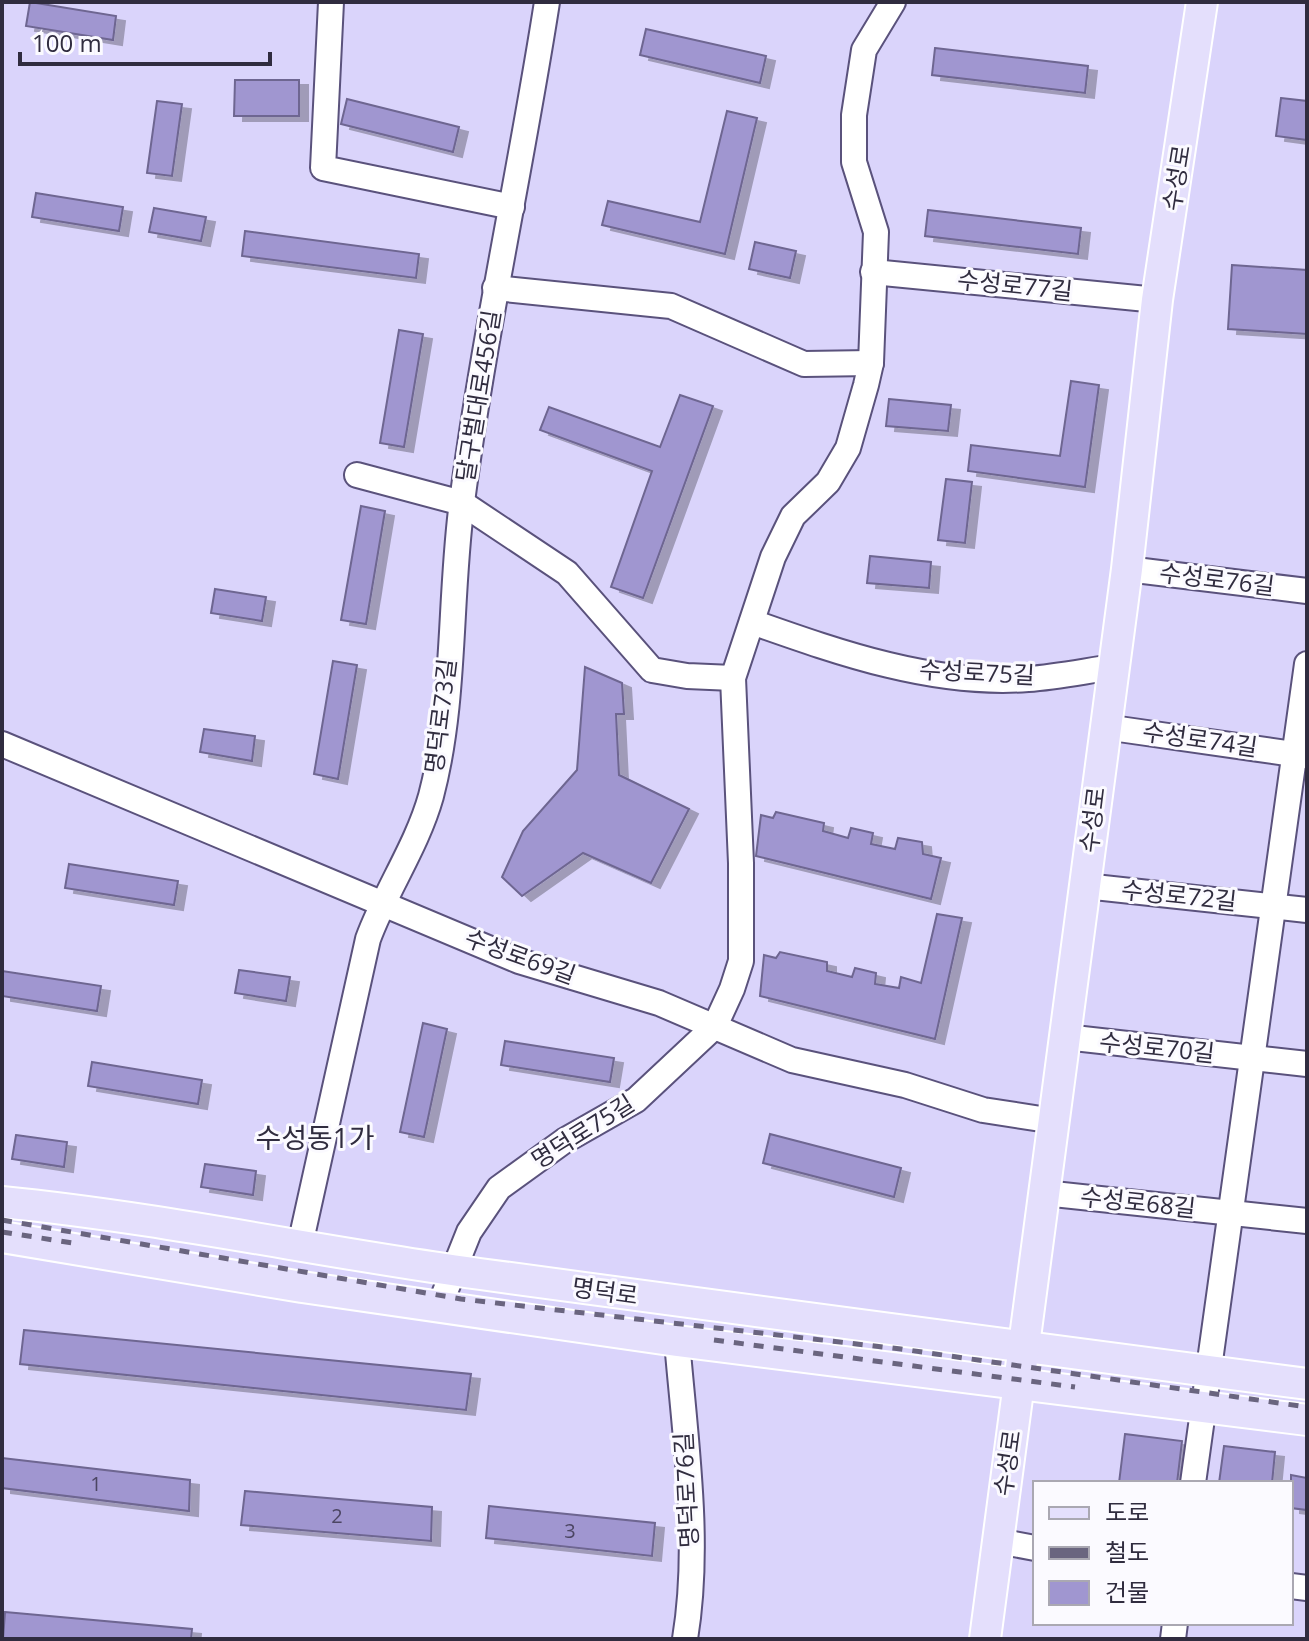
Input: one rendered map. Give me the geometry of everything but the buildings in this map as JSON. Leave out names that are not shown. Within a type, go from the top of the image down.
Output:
[{"type":"main road","name":"수성로","points":[[985,1639],[1127,569],[1157,300],[1185,134],[1202,2]]},
{"type":"main road","name":"명덕로","points":[[2,1202],[127,1215],[455,1271],[1023,1349],[1307,1384]]},
{"type":"main road","name":"명덕로","points":[[2,1237],[439,1307],[677,1341],[1307,1420]]},
{"type":"street","points":[[331,2],[323,168],[512,207]]},
{"type":"street","name":"달구벌대로456길","points":[[462,503],[495,288],[547,2]]},
{"type":"street","points":[[357,475],[462,503],[567,573],[652,670],[687,676],[733,678],[773,557],[793,516],[828,482],[848,448],[871,363],[876,232],[854,162],[854,115],[864,50],[893,2]]},
{"type":"street","name":"수성로77길","points":[[873,272],[1157,300]]},
{"type":"street","name":"달구벌대로456길","points":[[495,288],[671,306],[804,364],[871,363]]},
{"type":"street","name":"명덕로73길","points":[[300,1245],[368,939],[382,902],[408,855],[422,819],[441,750],[462,503]]},
{"type":"street","name":"수성로76길","points":[[1127,569],[1307,591]]},
{"type":"street","name":"수성로75길","points":[[752,622],[834,651],[928,674],[1026,680],[1114,667]]},
{"type":"street","points":[[1273,905],[1300,755],[1307,664]]},
{"type":"street","name":"명덕로75길","points":[[439,1307],[477,1216],[499,1188],[564,1141],[636,1100],[715,1026],[741,961],[741,847],[733,678]]},
{"type":"street","name":"수성로74길","points":[[1105,727],[1300,755]]},
{"type":"street","name":"수성로69길","points":[[2,744],[519,961],[659,1003],[792,1060],[905,1085],[983,1110],[1054,1121]]},
{"type":"street","name":"수성로72길","points":[[1085,886],[1307,910]]},
{"type":"street","name":"수성로70길","points":[[1250,1058],[1273,905]]},
{"type":"street","name":"수성로70길","points":[[1065,1037],[1307,1064]]},
{"type":"street","name":"수성로68길","points":[[1231,1213],[1250,1058]]},
{"type":"street","name":"수성로68길","points":[[1044,1193],[1307,1221]]},
{"type":"street","points":[[1193,1481],[1231,1213]]},
{"type":"street","name":"명덕로76길","points":[[677,1341],[687,1460],[691,1601],[685,1639]]},
{"type":"street","points":[[998,1541],[1033,1548]]},
{"type":"railway","points":[[2,1220],[461,1299],[901,1349],[1307,1407]]},
{"type":"railway","points":[[2,1232],[73,1243]]},
{"type":"railway","points":[[714,1340],[1075,1387]]},
{"type":"district","name":"수성동1가","points":[[315,1138]]}]
